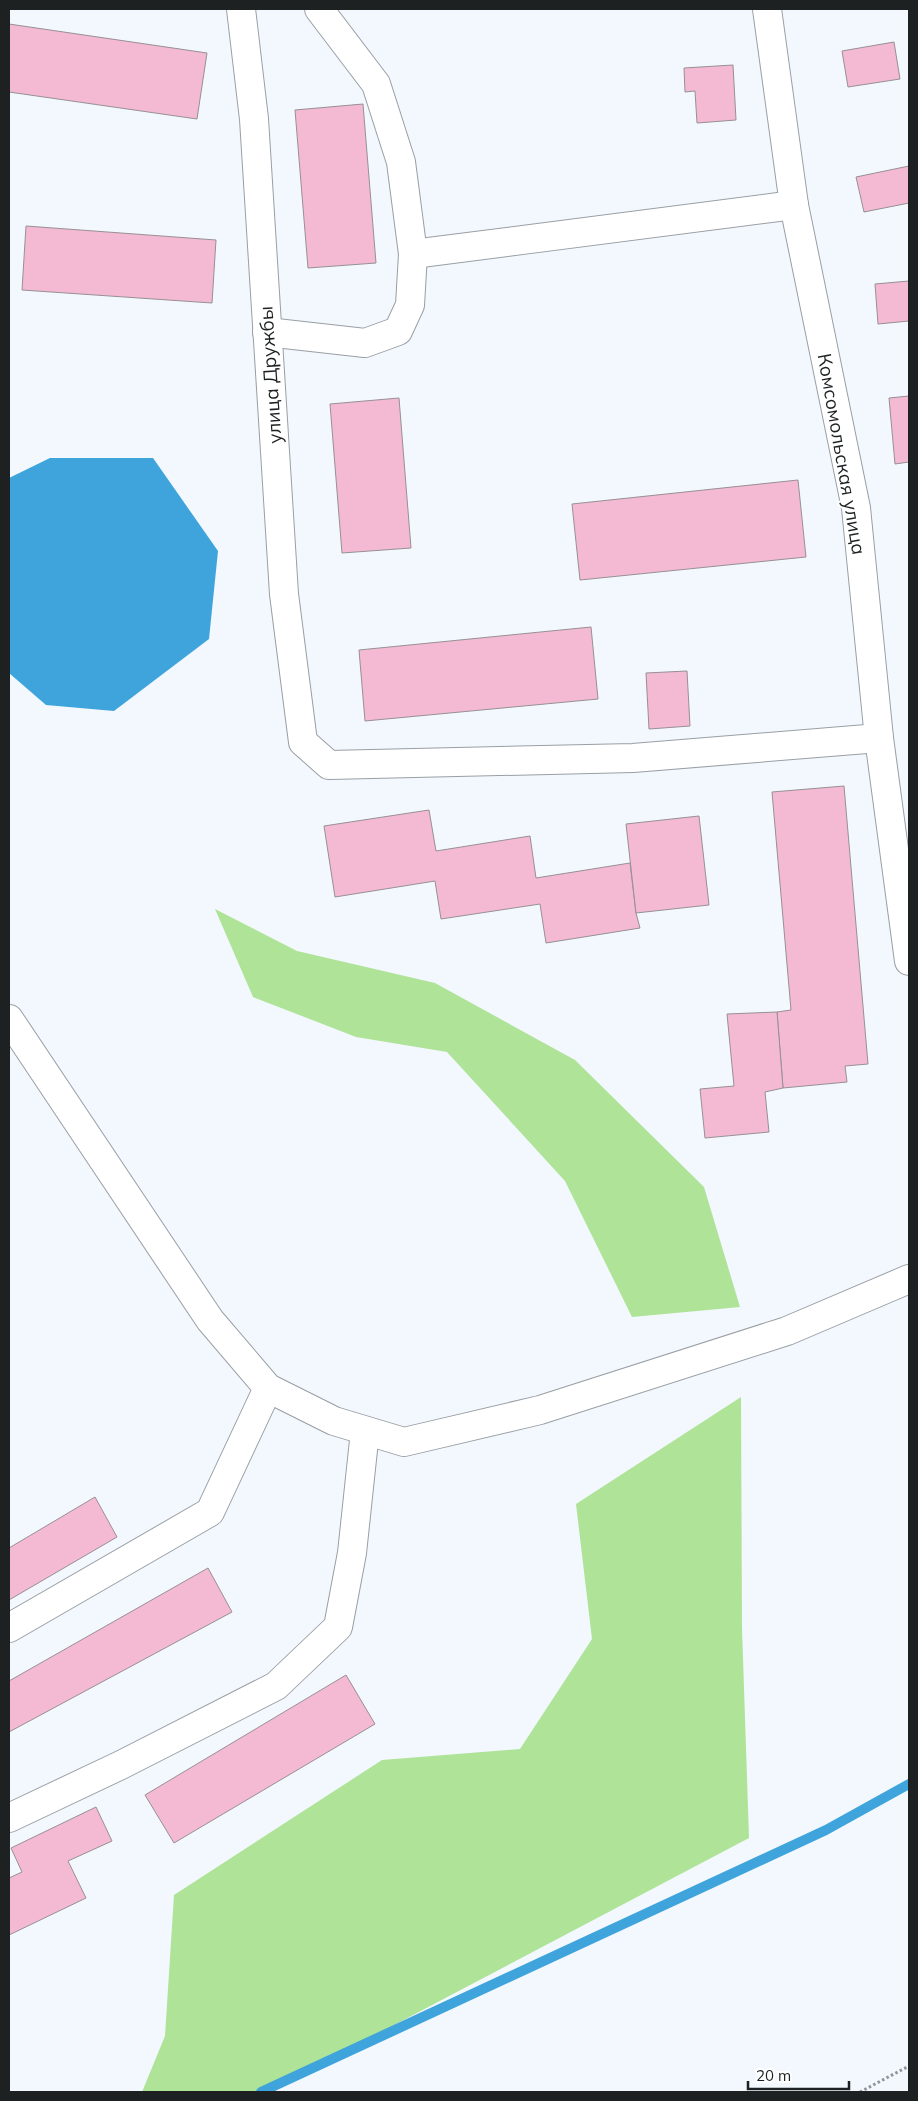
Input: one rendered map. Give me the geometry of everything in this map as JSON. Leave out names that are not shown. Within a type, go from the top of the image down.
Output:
[{"type":"street","name":"улица Дружбы","points":[[241,9],[254,119],[284,594],[303,742],[329,765],[633,758],[879,738]]},
{"type":"street","points":[[267,332],[365,343],[398,331],[410,305],[413,254],[401,162],[376,84],[319,9]]},
{"type":"street","name":"Комсомольская улица","points":[[767,9],[794,205],[856,508],[879,738],[902,855],[909,961]]},
{"type":"street","points":[[413,254],[794,205]]},
{"type":"street","points":[[9,1019],[210,1320],[268,1388],[334,1422],[365,1431],[404,1442],[540,1410],[787,1331],[909,1279]]},
{"type":"street","points":[[9,1628],[210,1512],[268,1388]]},
{"type":"street","points":[[9,1818],[121,1765],[276,1686],[338,1627],[352,1553],[365,1431]]},
{"type":"path","points":[[860,2092],[909,2066]]},
{"type":"green space","points":[[215,909],[297,951],[435,983],[575,1060],[704,1187],[740,1307],[632,1317],[565,1181],[447,1052],[356,1037],[253,997]]},
{"type":"green space","points":[[741,1397],[742,1628],[749,1838],[267,2092],[142,2092],[165,2036],[174,1895],[382,1760],[520,1749],[592,1639],[576,1504]]},
{"type":"water","points":[[50,458],[153,458],[218,551],[209,639],[114,711],[46,705],[9,673],[9,478]]},
{"type":"building","points":[[9,24],[207,53],[197,119],[9,92]]},
{"type":"building","points":[[894,42],[900,79],[848,87],[842,51]]},
{"type":"building","points":[[733,65],[736,120],[697,123],[695,91],[685,92],[684,68]]},
{"type":"building","points":[[363,104],[376,263],[308,268],[295,110]]},
{"type":"building","points":[[909,166],[909,203],[864,212],[856,177]]},
{"type":"building","points":[[26,226],[216,240],[212,303],[22,290]]},
{"type":"building","points":[[909,281],[909,321],[878,324],[875,284]]},
{"type":"building","points":[[909,396],[909,462],[895,464],[889,398]]},
{"type":"building","points":[[399,398],[411,548],[342,553],[330,404]]},
{"type":"building","points":[[798,480],[806,557],[580,580],[572,504]]},
{"type":"building","points":[[591,627],[598,699],[365,721],[359,650]]},
{"type":"building","points":[[687,671],[690,726],[649,729],[646,673]]},
{"type":"building","points":[[844,786],[868,1064],[845,1066],[847,1082],[783,1088],[777,1012],[791,1010],[772,792]]},
{"type":"building","points":[[429,810],[436,851],[530,836],[536,878],[630,863],[636,913],[640,928],[546,943],[540,904],[441,919],[435,881],[335,897],[324,826]]},
{"type":"building","points":[[699,816],[709,905],[636,913],[626,824]]},
{"type":"building","points":[[777,1012],[783,1088],[765,1092],[769,1132],[705,1138],[700,1089],[734,1086],[727,1014]]},
{"type":"building","points":[[95,1497],[117,1537],[9,1600],[9,1548]]},
{"type":"building","points":[[208,1568],[232,1612],[9,1732],[9,1681]]},
{"type":"building","points":[[346,1675],[375,1724],[174,1843],[145,1795]]},
{"type":"building","points":[[96,1807],[112,1841],[68,1861],[86,1898],[9,1935],[9,1878],[22,1872],[11,1848]]},
{"type":"waterway","points":[[261,2092],[826,1830],[909,1784]]}]
